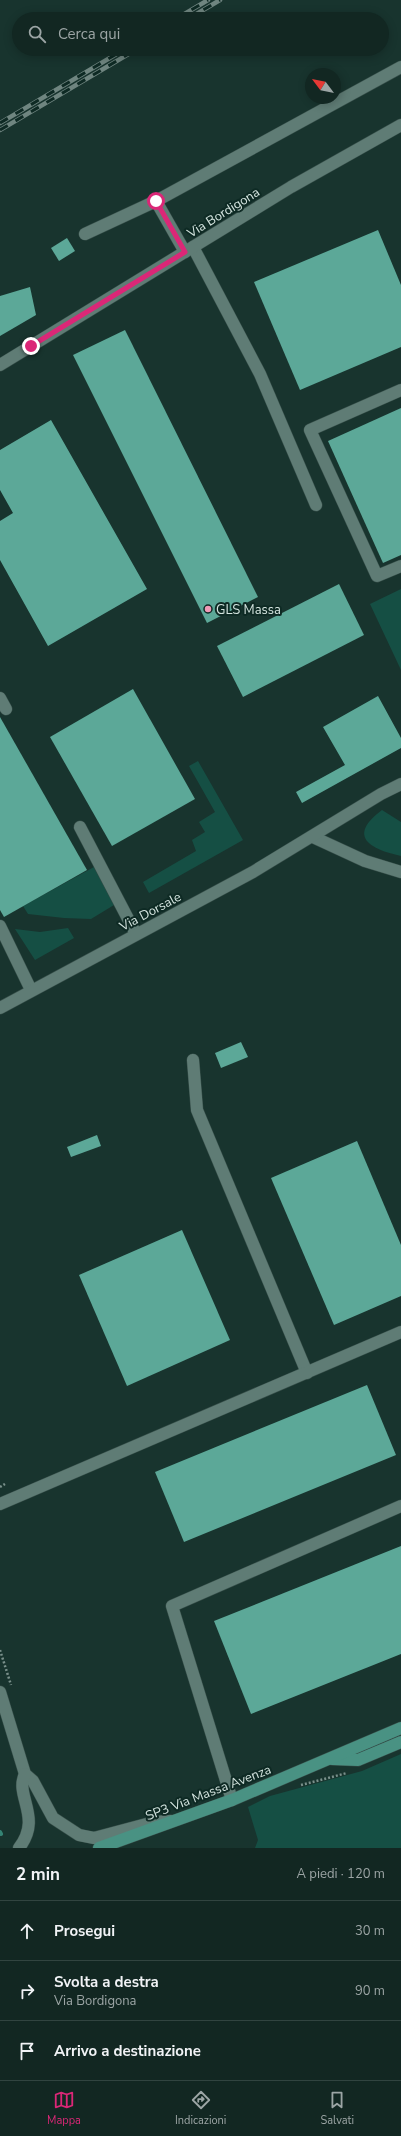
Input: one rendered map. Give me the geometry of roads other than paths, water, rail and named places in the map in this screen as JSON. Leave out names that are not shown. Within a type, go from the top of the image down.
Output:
[{"type":"main road","name":"SP3 Via Massa Avenza","points":[[99,1848],[232,1800],[399,1728]]},
{"type":"main road","name":"SP3 Via Massa Avenza","points":[[327,1759],[358,1760],[401,1742]]},
{"type":"street","points":[[85,234],[156,201],[401,67]]},
{"type":"street","name":"Via Bordigona","points":[[0,365],[291,187],[401,125]]},
{"type":"street","points":[[156,201],[189,250],[260,374],[316,505]]},
{"type":"street","points":[[401,390],[310,430],[377,576],[401,566]]},
{"type":"street","points":[[0,698],[6,709]]},
{"type":"street","name":"Via Dorsale","points":[[0,1008],[253,872],[401,784]]},
{"type":"street","points":[[80,827],[136,934]]},
{"type":"street","points":[[313,836],[364,862],[401,872]]},
{"type":"street","points":[[0,926],[32,990]]},
{"type":"street","points":[[193,1060],[197,1110],[307,1373]]},
{"type":"street","points":[[0,1504],[401,1332]]},
{"type":"street","points":[[232,1800],[172,1606],[401,1506]]},
{"type":"street","points":[[0,1692],[25,1774],[34,1781],[53,1818],[79,1835],[94,1838],[154,1822],[178,1820]]},
{"type":"street","points":[[19,1848],[25,1840],[30,1824],[22,1781],[25,1774]]},
{"type":"railway","points":[[188,12],[208,0]]},
{"type":"railway","points":[[200,12],[220,0]]},
{"type":"railway","points":[[0,123],[113,56]]},
{"type":"railway","points":[[0,130],[125,56]]},
{"type":"place","name":"GLS Massa","points":[[208,609]]}]
